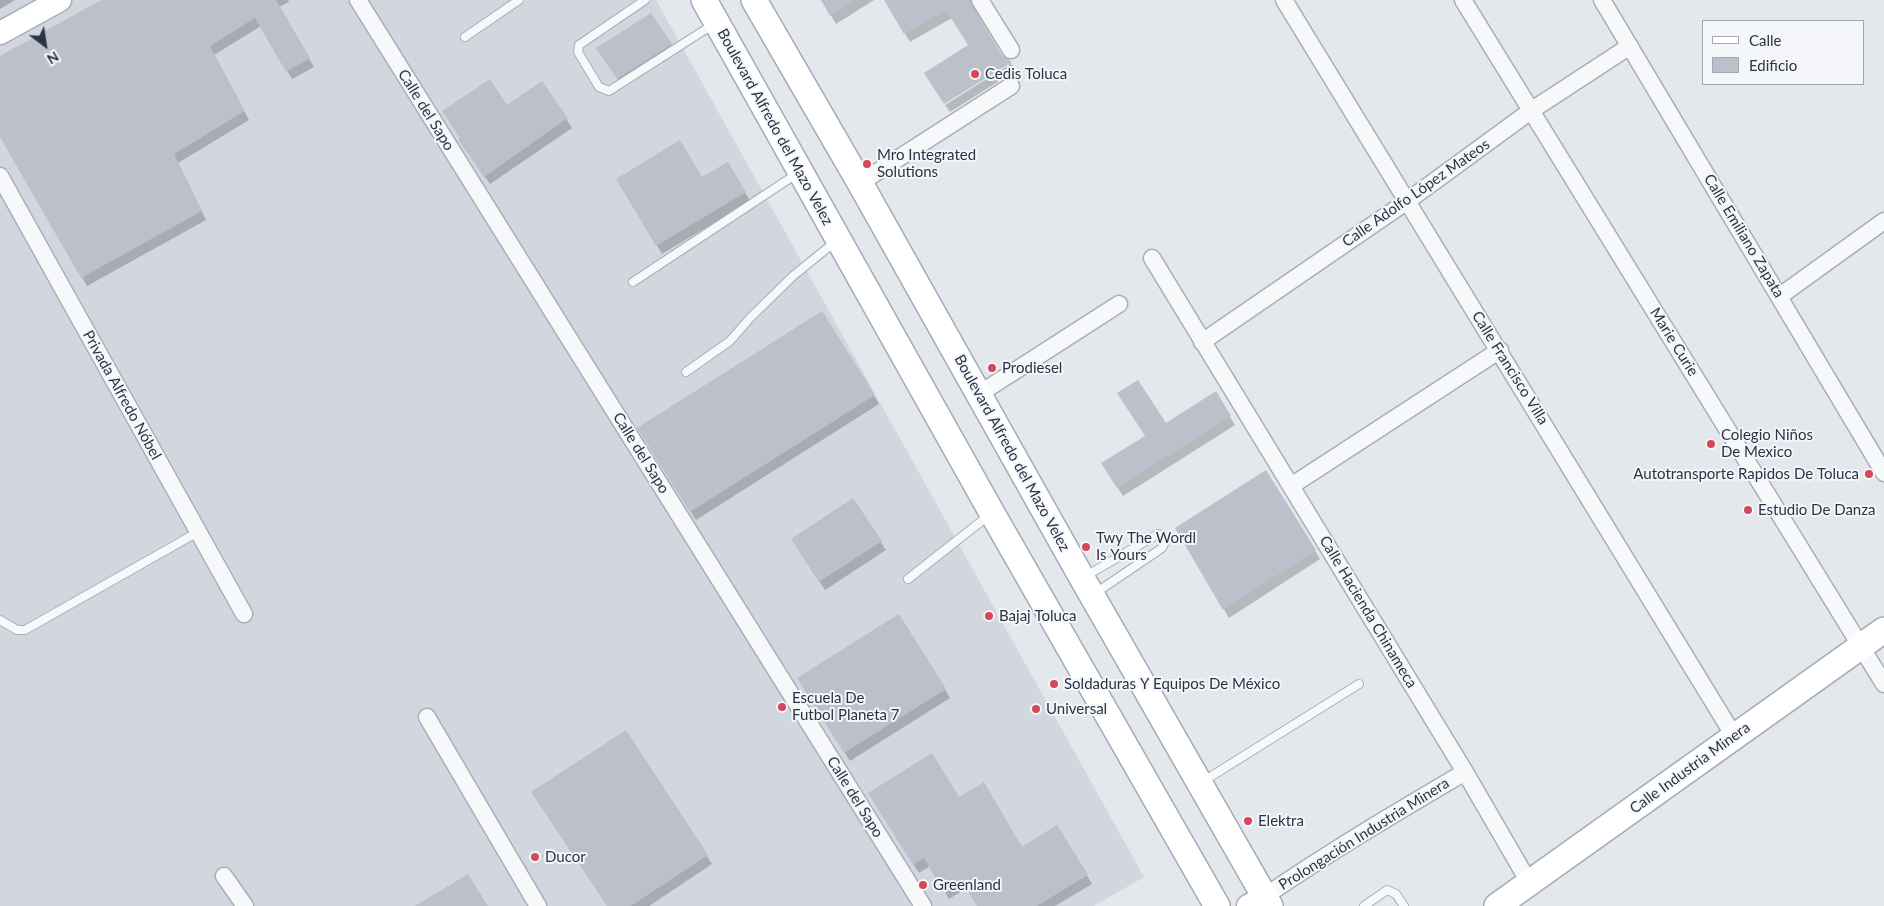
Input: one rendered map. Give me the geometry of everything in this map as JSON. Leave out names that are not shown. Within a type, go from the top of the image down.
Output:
[{"type":"main road","points":[[0,34],[60,0]]},
{"type":"main road","name":"Boulevard Alfredo del Mazo Velez","points":[[704,0],[992,513],[1217,906]]},
{"type":"main road","name":"Boulevard Alfredo del Mazo Velez","points":[[754,0],[860,183],[1199,784],[1261,903]]},
{"type":"main road","name":"Calle Industria Minera","points":[[1497,906],[1884,630]]},
{"type":"street","name":"Calle del Sapo","points":[[358,0],[923,906]]},
{"type":"street","points":[[980,0],[1011,50]]},
{"type":"street","name":"Calle Francisco Villa","points":[[1284,0],[1406,202],[1500,350],[1734,736]]},
{"type":"street","name":"Marie Curie","points":[[1463,0],[1884,684]]},
{"type":"street","name":"Calle Emiliano Zapata","points":[[1602,0],[1884,473]]},
{"type":"street","name":"Calle Adolfo López Mateos","points":[[1202,342],[1406,202],[1532,110],[1630,46]]},
{"type":"street","points":[[860,183],[1011,86]]},
{"type":"street","name":"Privada Alfredo Nóbel","points":[[0,176],[244,614]]},
{"type":"street","points":[[1780,296],[1884,221]]},
{"type":"street","name":"Calle Hacienda Chinameca","points":[[1152,258],[1465,772],[1530,884]]},
{"type":"street","points":[[979,394],[1119,304]]},
{"type":"street","points":[[1291,486],[1500,350]]},
{"type":"street","points":[[427,717],[538,906]]},
{"type":"street","name":"Prolongación Industria Minera","points":[[1261,903],[1307,867],[1465,772]]},
{"type":"street","points":[[224,876],[245,906]]},
{"type":"lane","points":[[465,37],[519,0]]},
{"type":"lane","points":[[645,0],[579,45],[578,52],[599,87],[609,91],[716,22]]},
{"type":"lane","points":[[633,282],[800,172]]},
{"type":"lane","points":[[686,372],[730,341],[792,276],[838,240]]},
{"type":"lane","points":[[908,579],[992,513]]},
{"type":"lane","points":[[0,620],[17,630],[26,630],[198,532]]},
{"type":"lane","points":[[1158,534],[1164,537],[1165,542],[1162,548],[1087,586],[1158,534]]},
{"type":"lane","points":[[1199,784],[1359,684]]},
{"type":"lane","points":[[1364,906],[1387,890],[1396,894],[1404,906]]},
{"type":"shaded area","points":[[0,0],[656,0],[1144,877],[1094,906],[0,906]]},
{"type":"building","points":[[101,0],[276,0],[310,58],[286,72],[255,18],[210,46],[245,111],[174,154],[202,211],[81,278],[0,137],[0,56]]},
{"type":"building","points":[[821,0],[856,0],[830,16]]},
{"type":"building","points":[[884,0],[970,0],[1002,55],[1012,62],[944,104],[924,73],[968,45],[946,10],[904,34]]},
{"type":"building","points":[[651,13],[672,44],[617,79],[596,48]]},
{"type":"building","points":[[490,79],[507,105],[542,81],[568,118],[484,177],[458,139],[460,138],[442,111]]},
{"type":"building","points":[[680,140],[702,177],[728,162],[746,192],[656,246],[616,179]]},
{"type":"building","points":[[822,311],[875,395],[690,512],[637,428]]},
{"type":"building","points":[[1138,380],[1166,423],[1216,391],[1231,416],[1117,488],[1101,463],[1145,436],[1117,393]]},
{"type":"building","points":[[1266,470],[1316,550],[1223,610],[1175,528]]},
{"type":"building","points":[[853,498],[882,541],[819,582],[791,539]]},
{"type":"building","points":[[899,614],[946,689],[844,753],[797,678]]},
{"type":"building","points":[[626,730],[708,855],[631,906],[607,906],[531,792]]},
{"type":"building","points":[[932,753],[959,797],[984,782],[1022,847],[1057,825],[1088,875],[1037,906],[977,906],[961,880],[943,891],[924,858],[913,865],[868,793]]},
{"type":"building","points":[[468,874],[488,906],[415,906]]},
{"type":"place","name":"Cedis Toluca","points":[[975,74]]},
{"type":"place","name":"Mro Integrated Solutions","points":[[867,164]]},
{"type":"place","name":"Prodiesel","points":[[992,368]]},
{"type":"place","name":"Colegio Niños De Mexico","points":[[1711,444]]},
{"type":"place","name":"Autotransporte Rapidos De Toluca","points":[[1869,474]]},
{"type":"place","name":"Estudio De Danza","points":[[1748,510]]},
{"type":"place","name":"Twy The Wordl Is Yours","points":[[1086,547]]},
{"type":"place","name":"Bajaj Toluca","points":[[989,616]]},
{"type":"place","name":"Soldaduras Y Equipos De México","points":[[1054,684]]},
{"type":"place","name":"Escuela De Futbol Planeta 7","points":[[782,707]]},
{"type":"place","name":"Universal","points":[[1036,709]]},
{"type":"place","name":"Elektra","points":[[1248,821]]},
{"type":"place","name":"Ducor","points":[[535,857]]},
{"type":"place","name":"Greenland","points":[[923,885]]}]
